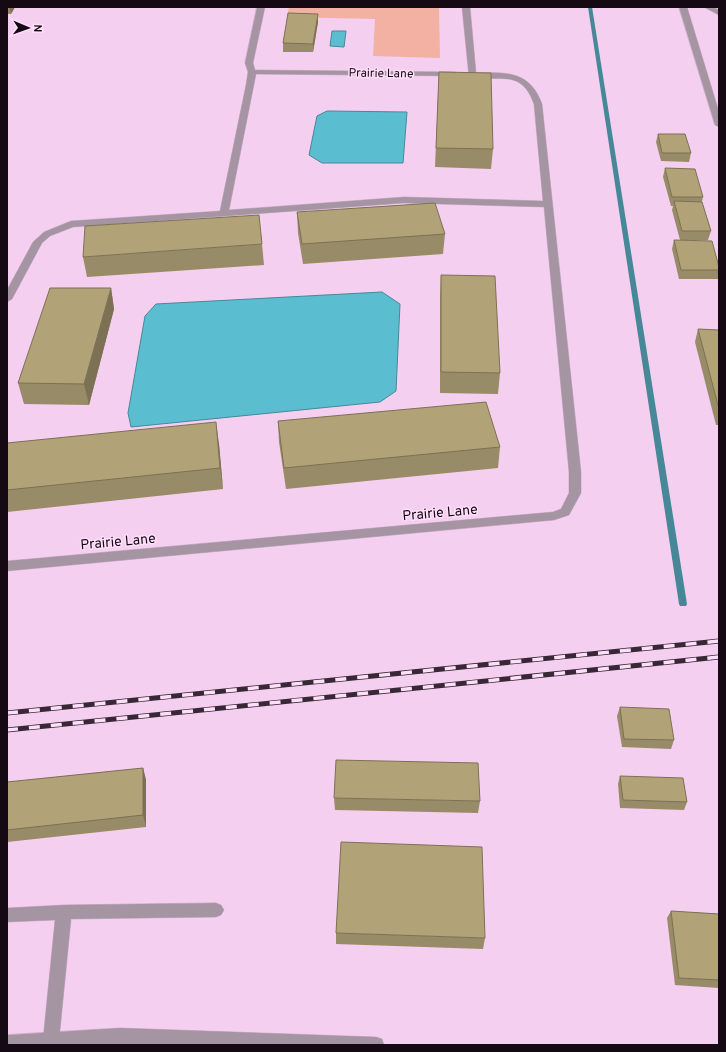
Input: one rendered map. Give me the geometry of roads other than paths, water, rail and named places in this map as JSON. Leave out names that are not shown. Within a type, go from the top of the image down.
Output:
[{"type":"street","points":[[224,213],[252,72],[249,63],[261,7]]},
{"type":"street","points":[[466,7],[472,74]]},
{"type":"street","points":[[683,7],[719,125]]},
{"type":"street","points":[[708,7],[719,13]]},
{"type":"street","name":"Prairie Lane","points":[[7,566],[554,516],[565,512],[575,493],[546,204],[538,104],[535,92],[526,83],[503,75],[252,72]]},
{"type":"street","points":[[7,299],[38,242],[47,234],[71,224],[94,221],[404,200],[546,204]]},
{"type":"street","points":[[7,915],[64,912],[216,910]]},
{"type":"street","points":[[51,1040],[64,912]]},
{"type":"street","points":[[7,1043],[120,1036],[144,1041],[376,1045]]},
{"type":"water","points":[[332,31],[346,31],[344,47],[330,46]]},
{"type":"water","points":[[327,111],[407,112],[403,163],[322,163],[309,155],[317,116]]},
{"type":"water","points":[[382,292],[400,304],[396,391],[380,402],[131,427],[128,413],[145,316],[156,304]]},
{"type":"waterway","points":[[590,7],[683,604]]},
{"type":"railway","points":[[7,713],[719,641]]},
{"type":"railway","points":[[7,730],[719,657]]}]
